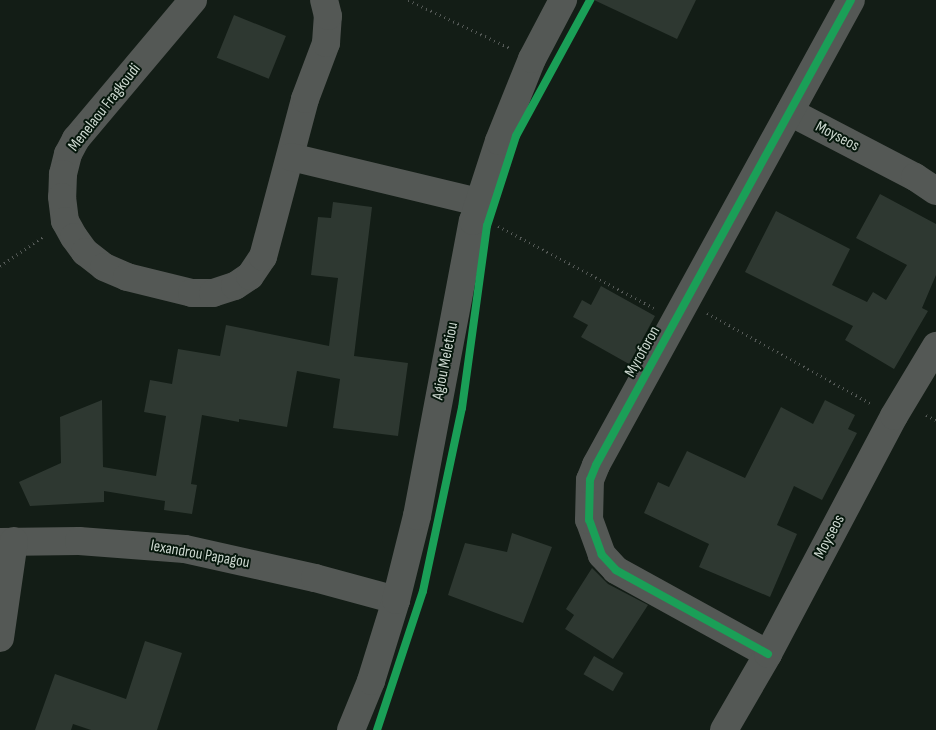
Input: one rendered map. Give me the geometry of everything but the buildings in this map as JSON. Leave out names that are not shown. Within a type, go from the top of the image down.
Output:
[{"type":"street","name":"Menelaou Fragkoudi","points":[[192,0],[76,139],[68,154],[63,174],[62,197],[65,221],[85,252],[104,267],[127,277],[183,290],[213,293],[236,286],[250,276],[264,258],[305,99],[326,42],[328,16],[324,0]]},
{"type":"street","name":"Agiou Meletiou","points":[[351,730],[371,681],[396,600],[417,516],[476,212],[499,141],[532,58],[563,0]]},
{"type":"street","name":"Myroforon","points":[[768,654],[616,570],[602,555],[589,520],[590,480],[596,465],[851,0]]},
{"type":"street","name":"Moyseos","points":[[790,112],[915,177],[936,191]]},
{"type":"street","points":[[291,157],[476,212]]},
{"type":"street","name":"Moyseos","points":[[724,730],[768,654],[894,416],[936,346]]},
{"type":"street","points":[[0,638],[7,542]]},
{"type":"street","name":"lexandrou Papagou","points":[[7,542],[99,542],[185,549],[315,578],[396,600]]},
{"type":"path","points":[[408,0],[532,58]]},
{"type":"path","points":[[476,212],[487,226],[498,226],[682,311],[894,416]]},
{"type":"path","points":[[0,266],[65,221]]},
{"type":"cycle path","points":[[377,730],[423,591],[462,408],[487,226],[516,136],[590,0]]},
{"type":"cycle path","points":[[768,654],[616,570],[602,555],[589,520],[590,480],[596,465],[851,0]]}]
